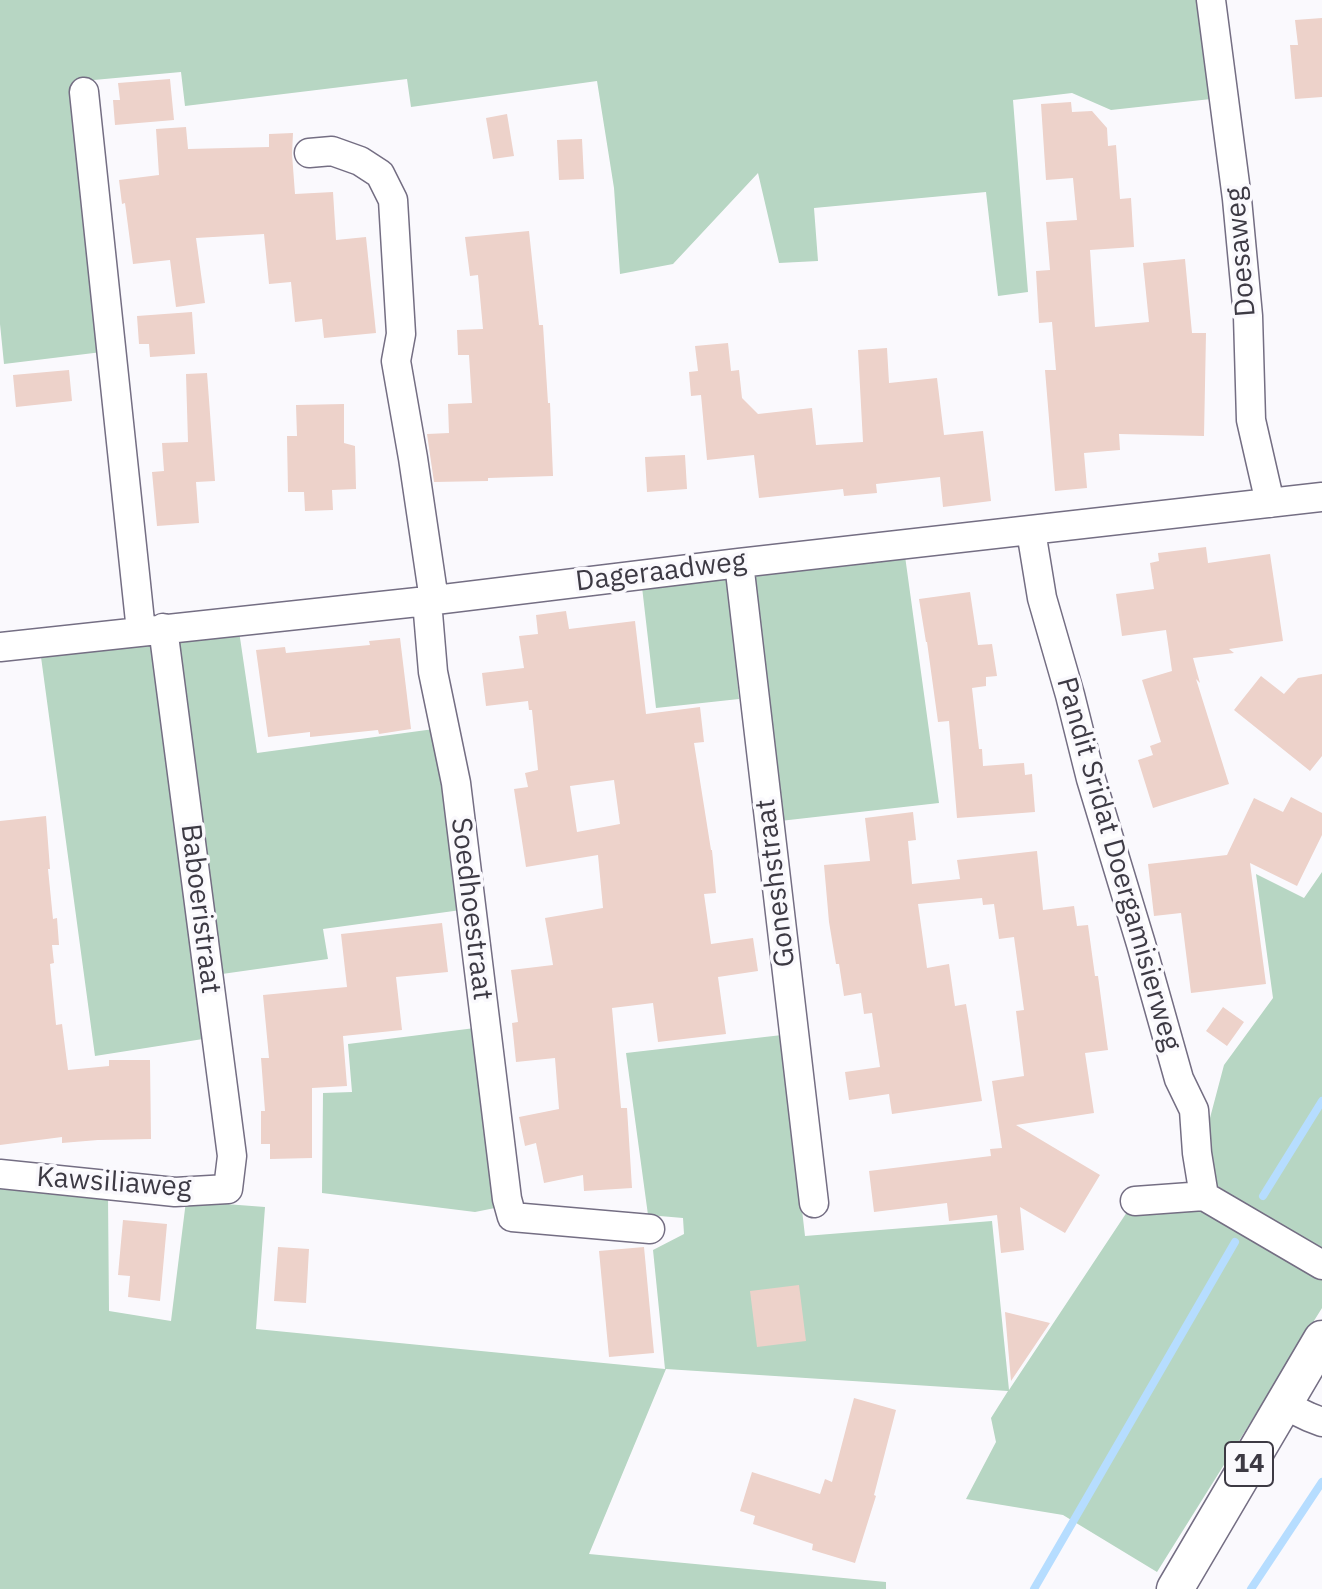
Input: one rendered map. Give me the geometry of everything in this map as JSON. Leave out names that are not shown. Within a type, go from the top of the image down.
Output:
[{"type":"main road","name":"14","points":[[1175,1589],[1322,1339]]},
{"type":"street","name":"Doesaweg","points":[[1211,0],[1240,228],[1248,316],[1251,420],[1270,503]]},
{"type":"street","name":"Baboeristraat","points":[[84,92],[152,630],[232,1156],[228,1189]]},
{"type":"street","name":"Soedhoestraat","points":[[309,153],[332,151],[360,161],[380,174],[393,200],[401,334],[396,361],[413,458],[431,600],[433,672],[456,783],[507,1199],[512,1217],[650,1229]]},
{"type":"street","name":"Dageraadweg","points":[[0,647],[1322,497]]},
{"type":"street","name":"Pandit Sridat Doergamisierweg","points":[[1031,531],[1042,598],[1091,779],[1179,1079],[1194,1110],[1204,1196]]},
{"type":"street","name":"Goneshstraat","points":[[739,563],[814,1203]]},
{"type":"street","name":"Kawsiliaweg","points":[[0,1174],[175,1192],[228,1189]]},
{"type":"street","points":[[1135,1201],[1204,1196],[1322,1265]]},
{"type":"street","points":[[1284,1405],[1322,1422]]},
{"type":"green space","points":[[0,0],[1198,0],[1211,99],[1111,110],[1072,93],[1013,100],[1028,292],[998,296],[986,192],[814,208],[818,261],[779,263],[758,173],[673,264],[620,274],[614,188],[597,81],[411,107],[407,79],[185,106],[181,72],[72,82],[102,352],[4,364],[0,324]]},
{"type":"green space","points":[[905,556],[939,803],[780,821],[751,574]]},
{"type":"green space","points":[[728,576],[739,699],[656,708],[642,587]]},
{"type":"green space","points":[[239,631],[257,753],[434,729],[461,910],[323,929],[328,959],[222,974],[179,637]]},
{"type":"green space","points":[[154,639],[203,1039],[95,1056],[41,657]]},
{"type":"green space","points":[[1322,872],[1322,1254],[1210,1181],[1206,1133],[1224,1065],[1273,998],[1256,874],[1304,898]]},
{"type":"green space","points":[[475,1028],[495,1208],[475,1212],[322,1193],[323,1093],[352,1092],[348,1044]]},
{"type":"green space","points":[[782,1035],[805,1236],[992,1221],[1009,1390],[1127,1212],[1203,1206],[1322,1278],[1322,1308],[1157,1572],[1063,1515],[966,1499],[996,1442],[991,1418],[1008,1391],[666,1369],[589,1554],[886,1582],[886,1589],[0,1589],[0,1186],[108,1196],[109,1311],[171,1321],[186,1201],[265,1207],[256,1329],[665,1369],[653,1250],[684,1234],[683,1218],[648,1215],[626,1053]]},
{"type":"building","points":[[1322,18],[1322,97],[1295,99],[1290,45],[1298,45],[1295,20]]},
{"type":"building","points":[[170,79],[174,120],[115,125],[113,100],[120,100],[118,83]]},
{"type":"building","points":[[1071,102],[1072,112],[1092,111],[1107,128],[1108,146],[1116,145],[1120,199],[1131,198],[1134,247],[1090,250],[1095,327],[1149,322],[1143,263],[1185,259],[1192,333],[1206,333],[1204,436],[1119,434],[1120,450],[1084,453],[1087,488],[1055,491],[1045,370],[1056,370],[1052,322],[1039,323],[1036,271],[1050,270],[1046,222],[1077,220],[1073,178],[1046,180],[1041,104]]},
{"type":"building","points":[[507,114],[514,156],[493,159],[486,118]]},
{"type":"building","points":[[186,127],[188,149],[269,147],[269,134],[293,133],[295,194],[333,192],[336,240],[366,237],[376,333],[324,338],[322,319],[295,322],[291,282],[269,284],[264,234],[196,238],[205,303],[176,307],[170,260],[133,264],[119,180],[159,175],[156,129]]},
{"type":"building","points":[[582,139],[584,179],[559,180],[557,140]]},
{"type":"building","points":[[529,231],[539,325],[543,325],[553,476],[434,482],[427,434],[449,433],[448,404],[472,403],[469,355],[458,355],[457,330],[483,329],[478,275],[470,276],[465,237]]},
{"type":"building","points":[[192,312],[195,354],[150,357],[149,344],[139,344],[137,316]]},
{"type":"building","points":[[728,343],[731,371],[739,370],[742,398],[758,414],[812,408],[816,445],[863,442],[858,350],[887,348],[889,383],[937,378],[944,435],[983,431],[991,501],[943,507],[940,477],[876,484],[877,493],[844,496],[843,489],[759,498],[754,455],[707,460],[701,395],[691,396],[689,372],[698,371],[695,346]]},
{"type":"building","points":[[69,370],[72,401],[16,407],[13,375]]},
{"type":"building","points":[[207,373],[215,481],[196,482],[199,523],[157,526],[152,472],[164,471],[162,443],[188,442],[186,374]]},
{"type":"building","points":[[344,404],[344,443],[355,446],[356,489],[332,490],[333,510],[305,511],[304,492],[288,492],[287,436],[297,436],[296,405]]},
{"type":"building","points":[[685,455],[687,489],[647,492],[645,457]]},
{"type":"building","points":[[1206,547],[1208,563],[1270,554],[1283,641],[1229,649],[1234,653],[1193,658],[1200,683],[1196,679],[1229,784],[1153,808],[1138,760],[1153,755],[1150,746],[1161,742],[1142,680],[1172,671],[1166,630],[1122,636],[1116,594],[1154,589],[1150,563],[1159,561],[1158,553]]},
{"type":"building","points":[[970,592],[978,645],[992,644],[997,676],[986,677],[986,686],[972,688],[983,766],[1024,763],[1025,775],[1032,774],[1035,812],[957,818],[949,721],[938,722],[919,599]]},
{"type":"building","points":[[566,611],[569,629],[635,621],[646,714],[700,707],[704,742],[694,743],[716,893],[704,894],[711,944],[753,938],[758,971],[718,977],[726,1034],[658,1042],[653,1003],[612,1008],[621,1108],[627,1108],[632,1188],[584,1191],[583,1175],[544,1183],[536,1143],[525,1146],[519,1117],[559,1109],[555,1058],[516,1062],[512,1023],[518,1022],[511,970],[553,965],[545,918],[603,908],[598,855],[526,867],[514,789],[528,787],[525,773],[538,770],[532,710],[529,710],[528,701],[486,706],[482,673],[524,668],[519,636],[538,634],[536,615]],"holes":[[[614,780],[620,824],[577,832],[570,786]]]},
{"type":"building","points":[[400,638],[411,729],[379,734],[378,730],[310,737],[310,732],[268,737],[256,650],[285,647],[286,653],[370,645],[369,641]]},
{"type":"building","points":[[1322,674],[1322,756],[1310,771],[1234,710],[1261,676],[1284,694],[1298,678]]},
{"type":"building","points":[[1291,797],[1322,813],[1322,835],[1297,886],[1250,863],[1266,984],[1191,993],[1181,913],[1154,916],[1148,864],[1227,855],[1254,798],[1283,812]]},
{"type":"building","points":[[913,812],[916,840],[908,841],[912,884],[960,879],[957,860],[1037,851],[1043,910],[1074,906],[1077,926],[1088,925],[1108,1050],[1085,1053],[1094,1113],[1016,1125],[1100,1175],[1065,1233],[1020,1207],[1024,1250],[1001,1253],[997,1215],[949,1221],[947,1203],[874,1212],[869,1171],[991,1156],[990,1149],[1002,1148],[992,1081],[1024,1076],[1016,1011],[1024,1010],[1014,937],[999,939],[994,904],[983,905],[982,898],[918,904],[927,968],[949,964],[955,1006],[966,1004],[982,1101],[892,1114],[889,1094],[849,1100],[845,1072],[880,1067],[872,1013],[864,1014],[861,993],[844,996],[829,922],[824,865],[870,861],[865,818]]},
{"type":"building","points":[[46,816],[53,919],[57,918],[59,945],[52,945],[54,963],[50,964],[56,1025],[62,1024],[68,1070],[109,1066],[109,1060],[150,1060],[151,1139],[62,1143],[62,1137],[0,1145],[0,821]]},
{"type":"building","points":[[442,923],[448,972],[396,977],[402,1030],[343,1036],[347,1086],[312,1088],[312,1158],[270,1159],[270,1144],[261,1144],[261,1111],[265,1111],[261,1058],[269,1058],[263,995],[347,987],[341,934]]},
{"type":"building","points":[[1223,1007],[1244,1022],[1227,1046],[1206,1031]]},
{"type":"building","points":[[123,1220],[167,1224],[160,1301],[128,1297],[130,1276],[118,1275]]},
{"type":"building","points":[[278,1247],[309,1249],[306,1303],[274,1301]]},
{"type":"building","points":[[644,1247],[654,1353],[609,1357],[599,1251]]},
{"type":"building","points":[[799,1285],[806,1341],[757,1347],[750,1291]]},
{"type":"building","points":[[1005,1312],[1050,1323],[1011,1381]]},
{"type":"building","points":[[854,1398],[896,1410],[876,1496],[855,1563],[812,1550],[813,1544],[753,1524],[755,1516],[740,1511],[752,1472],[820,1494],[825,1479],[832,1482]]},
{"type":"waterway","points":[[1263,1196],[1322,1101]]},
{"type":"waterway","points":[[1034,1589],[1235,1242]]},
{"type":"waterway","points":[[1251,1589],[1322,1482]]}]
